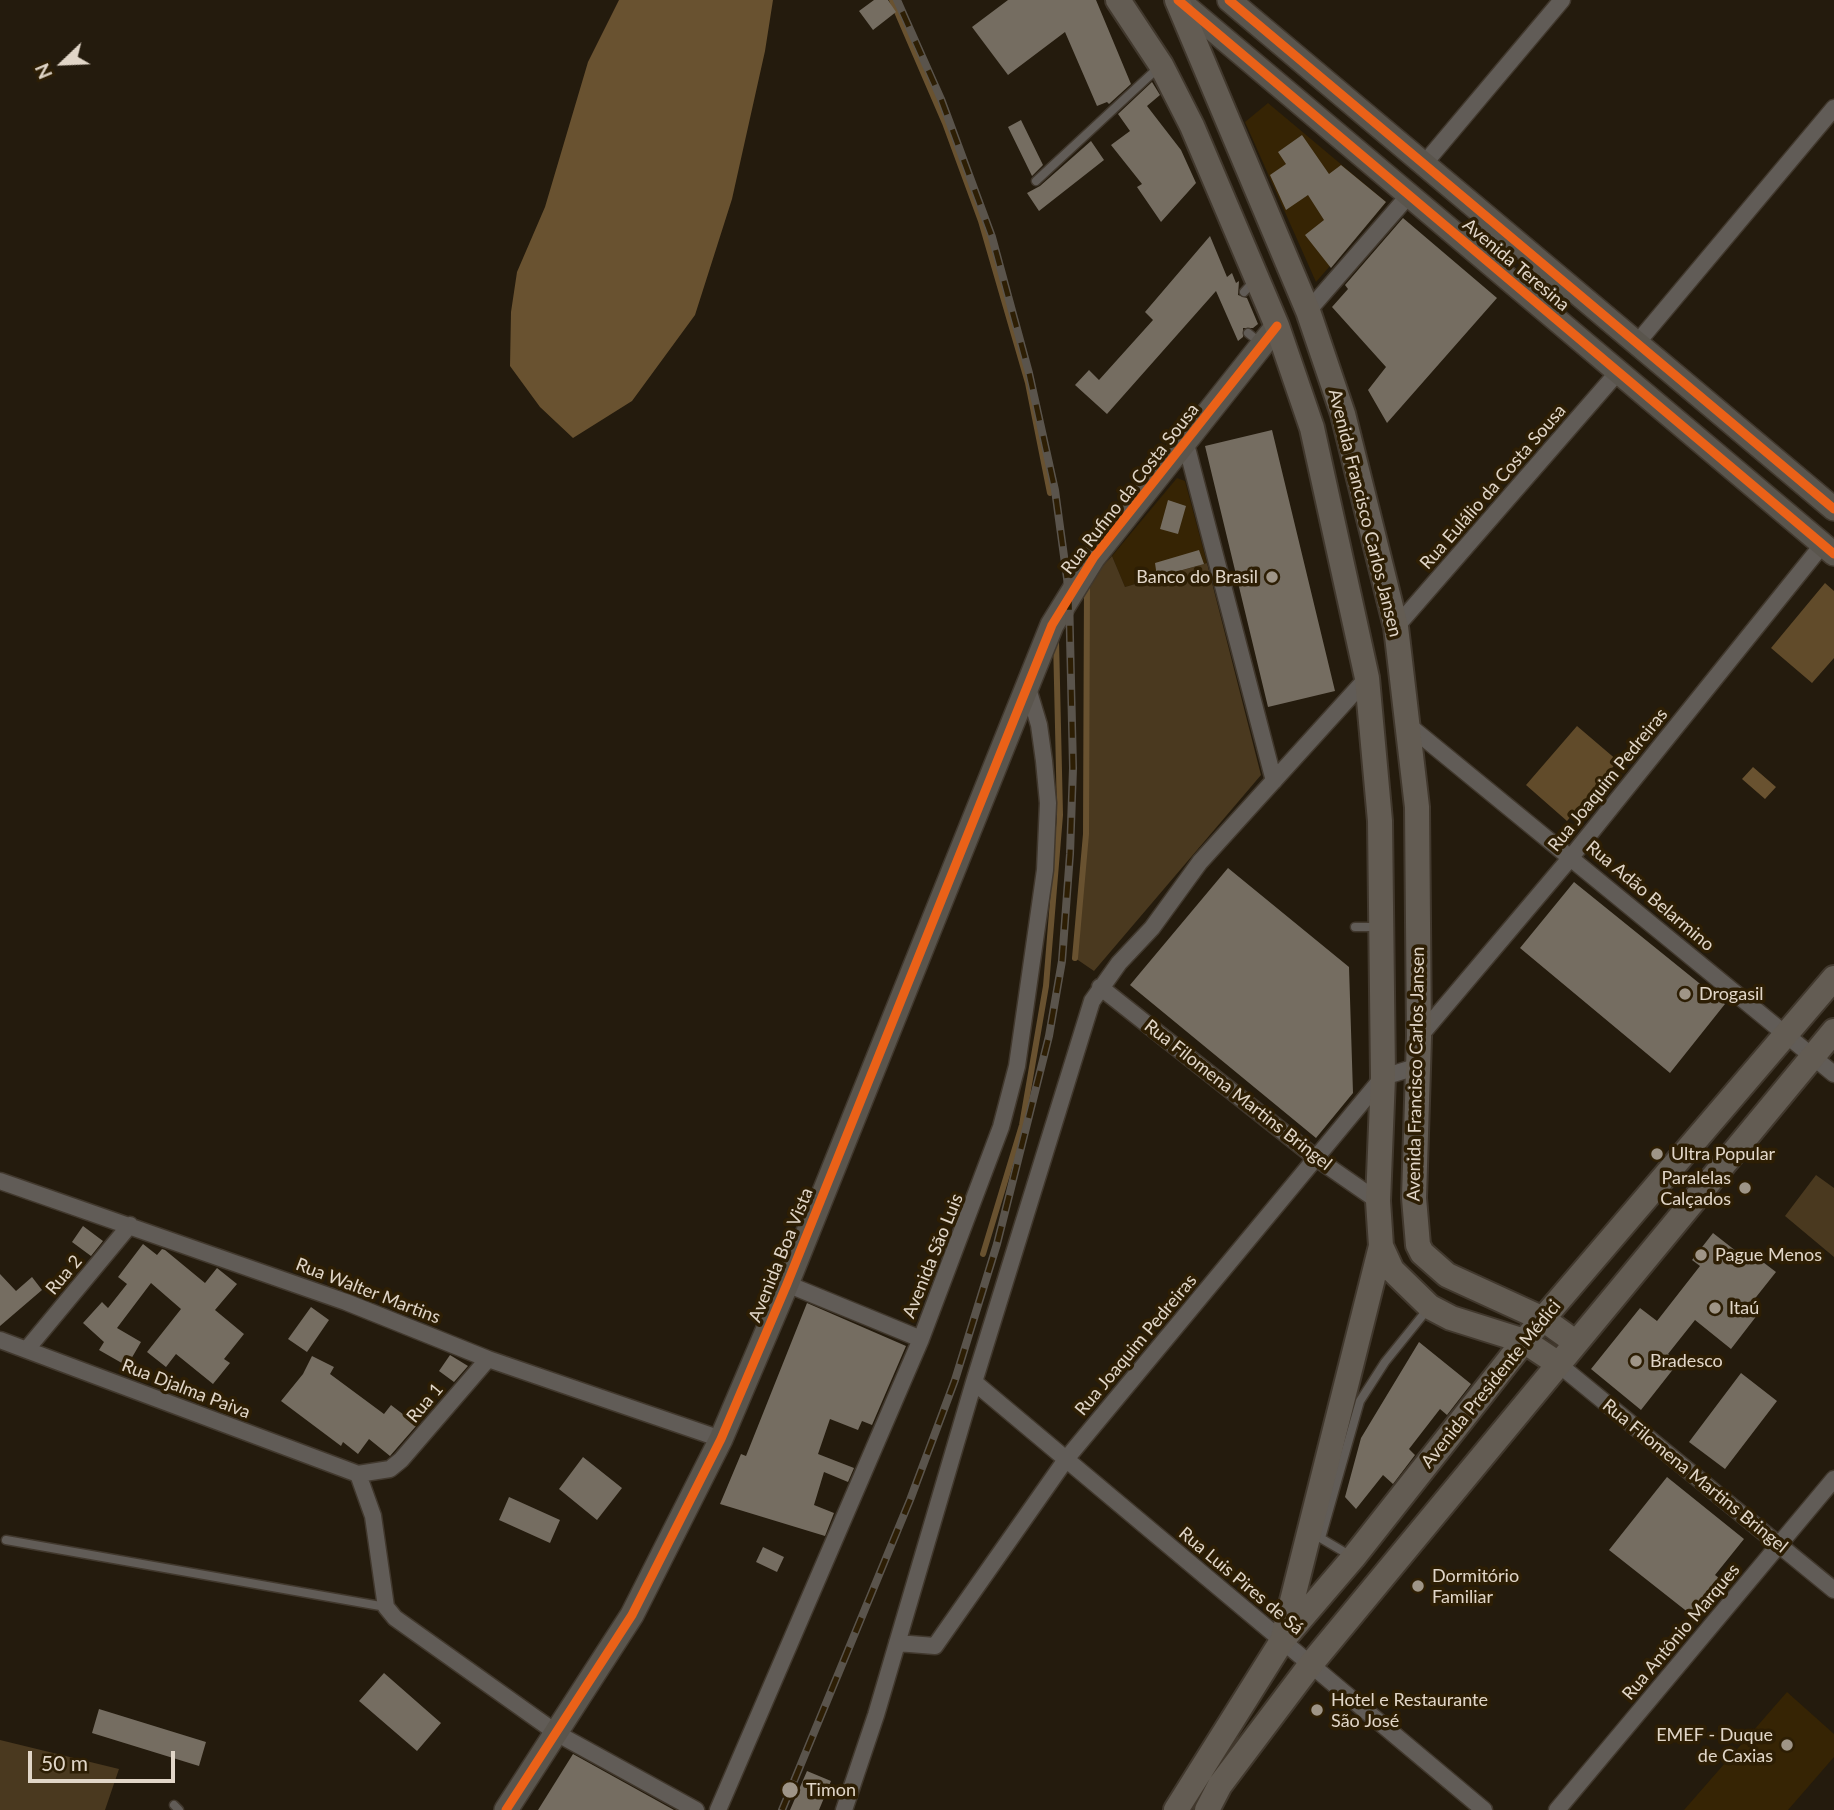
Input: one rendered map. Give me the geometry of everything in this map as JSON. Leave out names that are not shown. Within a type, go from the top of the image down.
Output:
[{"type":"main road","name":"Avenida Francisco Carlos Jansen","points":[[1118,0],[1161,65],[1227,206],[1263,335],[1312,428],[1367,678],[1380,821],[1383,1077],[1378,1201],[1381,1246],[1316,1536],[1282,1641]]},
{"type":"main road","name":"Avenida Francisco Carlos Jansen","points":[[1178,0],[1308,311],[1343,414],[1396,627],[1417,807],[1419,1037],[1414,1198],[1418,1245],[1422,1254],[1447,1275],[1543,1319],[1575,1342]]},
{"type":"main road","name":"Avenida Teresina","points":[[1178,0],[1828,549]]},
{"type":"main road","name":"Avenida Teresina","points":[[1228,0],[1834,509]]},
{"type":"main road","points":[[1227,206],[1258,192]]},
{"type":"main road","points":[[1482,257],[1504,231]]},
{"type":"main road","name":"Rua Rufino da Costa Sousa","points":[[1027,683],[1069,593],[1094,557],[1186,444],[1263,335]]},
{"type":"main road","points":[[1697,440],[1719,412]]},
{"type":"main road","name":"Avenida Boa Vista","points":[[506,1810],[558,1734],[632,1615],[721,1439],[787,1284],[1027,683]]},
{"type":"main road","name":"Avenida Presidente Médici","points":[[1176,1810],[1282,1641],[1353,1558],[1524,1341],[1834,978]]},
{"type":"main road","points":[[1207,1810],[1220,1785],[1311,1664],[1834,1031]]},
{"type":"main road","name":"Avenida Francisco Carlos Jansen","points":[[1381,1246],[1392,1270],[1430,1307]]},
{"type":"main road","points":[[1430,1307],[1451,1318],[1524,1341],[1557,1363]]},
{"type":"street","points":[[1424,164],[1562,0]]},
{"type":"street","points":[[1637,343],[1834,108]]},
{"type":"street","points":[[1308,311],[1409,195]]},
{"type":"street","name":"Rua Eulálio da Costa Sousa","points":[[1396,627],[1618,372]]},
{"type":"street","points":[[1186,444],[1273,781]]},
{"type":"street","name":"Rua Joaquim Pedreiras","points":[[1419,1037],[1828,549]]},
{"type":"street","points":[[844,1810],[1088,1014],[1100,987],[1152,928],[1200,862],[1367,678]]},
{"type":"street","name":"Avenida São Luis","points":[[718,1810],[921,1339],[1001,1126],[1017,1066],[1045,870],[1048,803],[1039,724],[1027,683]]},
{"type":"street","name":"Rua Adão Belarmino","points":[[1407,724],[1572,856],[1834,1074]]},
{"type":"street","name":"Rua Filomena Martins Bringel","points":[[1100,987],[1316,1158],[1378,1201]]},
{"type":"street","points":[[1383,1077],[1416,1067]]},
{"type":"street","name":"Rua Joaquim Pedreiras","points":[[897,1643],[934,1646],[1067,1458],[1383,1077]]},
{"type":"street","name":"Rua Walter Martins","points":[[0,1181],[346,1302],[488,1359],[721,1439]]},
{"type":"street","name":"Rua 2","points":[[27,1349],[130,1225]]},
{"type":"street","points":[[787,1284],[921,1339]]},
{"type":"street","name":"Rua Djalma Paiva","points":[[0,1340],[358,1474]]},
{"type":"street","name":"Rua 1","points":[[358,1474],[390,1469],[401,1460],[488,1359]]},
{"type":"street","name":"Rua Filomena Martins Bringel","points":[[1557,1363],[1834,1590]]},
{"type":"street","name":"Rua Luis Pires de Sá","points":[[974,1382],[1484,1810]]},
{"type":"street","points":[[358,1474],[373,1516],[386,1607],[414,1633],[558,1734],[696,1810]]},
{"type":"street","name":"Rua Antônio Marques","points":[[1558,1810],[1834,1479]]},
{"type":"lane","points":[[1036,181],[1161,65]]},
{"type":"lane","points":[[1355,927],[1382,927]]},
{"type":"lane","points":[[1353,1558],[1316,1536],[1360,1401],[1385,1362],[1430,1307]]},
{"type":"lane","points":[[6,1540],[386,1607]]},
{"type":"shaded area","points":[[619,0],[773,0],[765,51],[732,199],[695,315],[632,401],[573,438],[540,407],[510,366],[511,312],[517,272],[545,207],[588,62]]},
{"type":"shaded area","points":[[1268,103],[1386,202],[1316,282],[1245,122]]},
{"type":"shaded area","points":[[1177,478],[1185,481],[1207,563],[1125,587],[1112,556]]},
{"type":"shaded area","points":[[1112,556],[1125,587],[1207,563],[1261,775],[1094,971],[1075,958],[1086,834],[1087,583]]},
{"type":"shaded area","points":[[1825,583],[1834,591],[1834,658],[1812,683],[1771,648]]},
{"type":"shaded area","points":[[1577,726],[1618,761],[1567,821],[1526,785]]},
{"type":"shaded area","points":[[1753,767],[1776,787],[1765,799],[1742,779]]},
{"type":"shaded area","points":[[1816,1175],[1834,1188],[1834,1257],[1785,1216]]},
{"type":"shaded area","name":"EMEF - Duque de Caxias","points":[[1787,1692],[1834,1734],[1834,1757],[1788,1810],[1684,1810]]},
{"type":"shaded area","points":[[0,1740],[119,1769],[105,1810],[0,1810]]},
{"type":"building","points":[[874,0],[888,0],[896,12],[873,30],[859,11]]},
{"type":"building","points":[[1008,0],[1096,0],[1131,84],[1109,104],[1107,102],[1097,106],[1065,32],[1008,75],[972,27]]},
{"type":"building","points":[[1152,82],[1160,95],[1147,106],[1181,150],[1196,183],[1161,222],[1137,187],[1142,184],[1111,145],[1130,131],[1118,114]]},
{"type":"building","points":[[1021,120],[1043,165],[1032,176],[1008,127]]},
{"type":"building","points":[[1302,135],[1329,174],[1341,165],[1386,202],[1331,268],[1305,235],[1324,220],[1308,195],[1286,210],[1270,175],[1286,164],[1278,152]]},
{"type":"building","points":[[1091,141],[1104,160],[1039,211],[1027,193],[1040,186]]},
{"type":"building","points":[[1403,218],[1497,298],[1387,423],[1368,390],[1386,367],[1332,307],[1348,289],[1345,285]]},
{"type":"building","points":[[1210,236],[1227,277],[1232,273],[1236,283],[1239,281],[1238,295],[1247,298],[1258,324],[1253,328],[1243,328],[1243,337],[1238,341],[1216,291],[1107,414],[1075,385],[1089,370],[1099,380],[1153,320],[1145,312]]},
{"type":"building","points":[[1272,430],[1335,691],[1268,707],[1205,446]]},
{"type":"building","points":[[1168,500],[1186,506],[1178,534],[1160,529]]},
{"type":"building","points":[[1199,550],[1204,564],[1157,577],[1155,563]]},
{"type":"building","points":[[1228,868],[1349,967],[1353,1093],[1316,1138],[1130,985]]},
{"type":"building","points":[[1574,882],[1725,1004],[1670,1073],[1520,948]]},
{"type":"building","points":[[83,1226],[103,1241],[91,1256],[72,1242]]},
{"type":"building","points":[[1713,1233],[1750,1262],[1755,1256],[1776,1272],[1749,1306],[1758,1314],[1731,1349],[1695,1320],[1668,1354],[1678,1363],[1641,1410],[1591,1369],[1640,1308],[1657,1321],[1700,1266],[1692,1260]]},
{"type":"building","points":[[143,1244],[157,1255],[162,1249],[165,1250],[205,1283],[217,1268],[237,1284],[215,1310],[244,1334],[224,1359],[230,1363],[213,1384],[176,1354],[166,1367],[147,1352],[181,1309],[151,1283],[117,1328],[141,1342],[127,1366],[99,1350],[104,1342],[83,1323],[102,1302],[108,1308],[127,1284],[118,1277]]},
{"type":"building","points":[[0,1274],[16,1291],[32,1277],[42,1290],[0,1326]]},
{"type":"building","points":[[807,1303],[906,1346],[872,1425],[862,1421],[858,1430],[830,1419],[818,1454],[854,1468],[848,1482],[824,1472],[814,1505],[834,1513],[825,1536],[720,1504],[741,1454],[746,1456]]},
{"type":"building","points":[[311,1307],[329,1320],[307,1352],[288,1339]]},
{"type":"building","points":[[1419,1342],[1471,1384],[1447,1415],[1440,1409],[1409,1449],[1415,1455],[1393,1484],[1383,1475],[1356,1509],[1345,1497],[1361,1438]]},
{"type":"building","points":[[450,1355],[468,1366],[454,1382],[439,1371]]},
{"type":"building","points":[[312,1356],[334,1367],[330,1374],[384,1414],[391,1405],[417,1425],[390,1456],[369,1439],[358,1454],[343,1442],[341,1446],[281,1401],[303,1374]]},
{"type":"building","points":[[1741,1373],[1777,1401],[1725,1469],[1689,1442]]},
{"type":"building","points":[[583,1457],[622,1488],[597,1520],[559,1489]]},
{"type":"building","points":[[1667,1477],[1744,1539],[1715,1575],[1728,1585],[1699,1621],[1609,1550]]},
{"type":"building","points":[[509,1497],[560,1520],[550,1543],[499,1520]]},
{"type":"building","points":[[763,1547],[784,1557],[777,1572],[756,1562]]},
{"type":"building","points":[[384,1673],[441,1723],[417,1751],[359,1701]]},
{"type":"building","points":[[99,1709],[206,1742],[199,1766],[92,1733]]},
{"type":"building","points":[[573,1754],[674,1810],[538,1810]]},
{"type":"building","points":[[807,1771],[831,1781],[819,1810],[790,1810]]},
{"type":"waterway","points":[[892,0],[945,123],[981,221],[1028,383],[1050,493]]},
{"type":"waterway","points":[[1075,958],[1086,834],[1087,583]]},
{"type":"waterway","points":[[983,1254],[1022,1125],[1046,986],[1060,815],[1056,639]]},
{"type":"railway","points":[[782,1810],[910,1500],[955,1380],[997,1244],[1049,1036],[1062,961],[1070,854],[1073,768],[1069,593],[1055,490],[1029,373],[992,237],[941,99],[897,0]]},
{"type":"cycle path","points":[[1178,0],[1834,554]]},
{"type":"cycle path","points":[[1229,0],[1834,509]]},
{"type":"cycle path","points":[[506,1810],[632,1615],[721,1439],[787,1284],[1052,625],[1094,557],[1277,326]]},
{"type":"place","name":"Banco do Brasil","points":[[1272,577]]},
{"type":"place","name":"Drogasil","points":[[1685,994]]},
{"type":"place","name":"Ultra Popular","points":[[1657,1154]]},
{"type":"place","name":"Paralelas Calçados","points":[[1745,1188]]},
{"type":"place","name":"Pague Menos","points":[[1701,1255]]},
{"type":"place","name":"Itaú","points":[[1715,1308]]},
{"type":"place","name":"Bradesco","points":[[1636,1361]]},
{"type":"place","name":"Dormitório Familiar","points":[[1418,1586]]},
{"type":"place","name":"Hotel e Restaurante São José","points":[[1317,1710]]},
{"type":"place","name":"EMEF - Duque de Caxias","points":[[1787,1745]]},
{"type":"place","name":"Timon","points":[[790,1790]]}]
